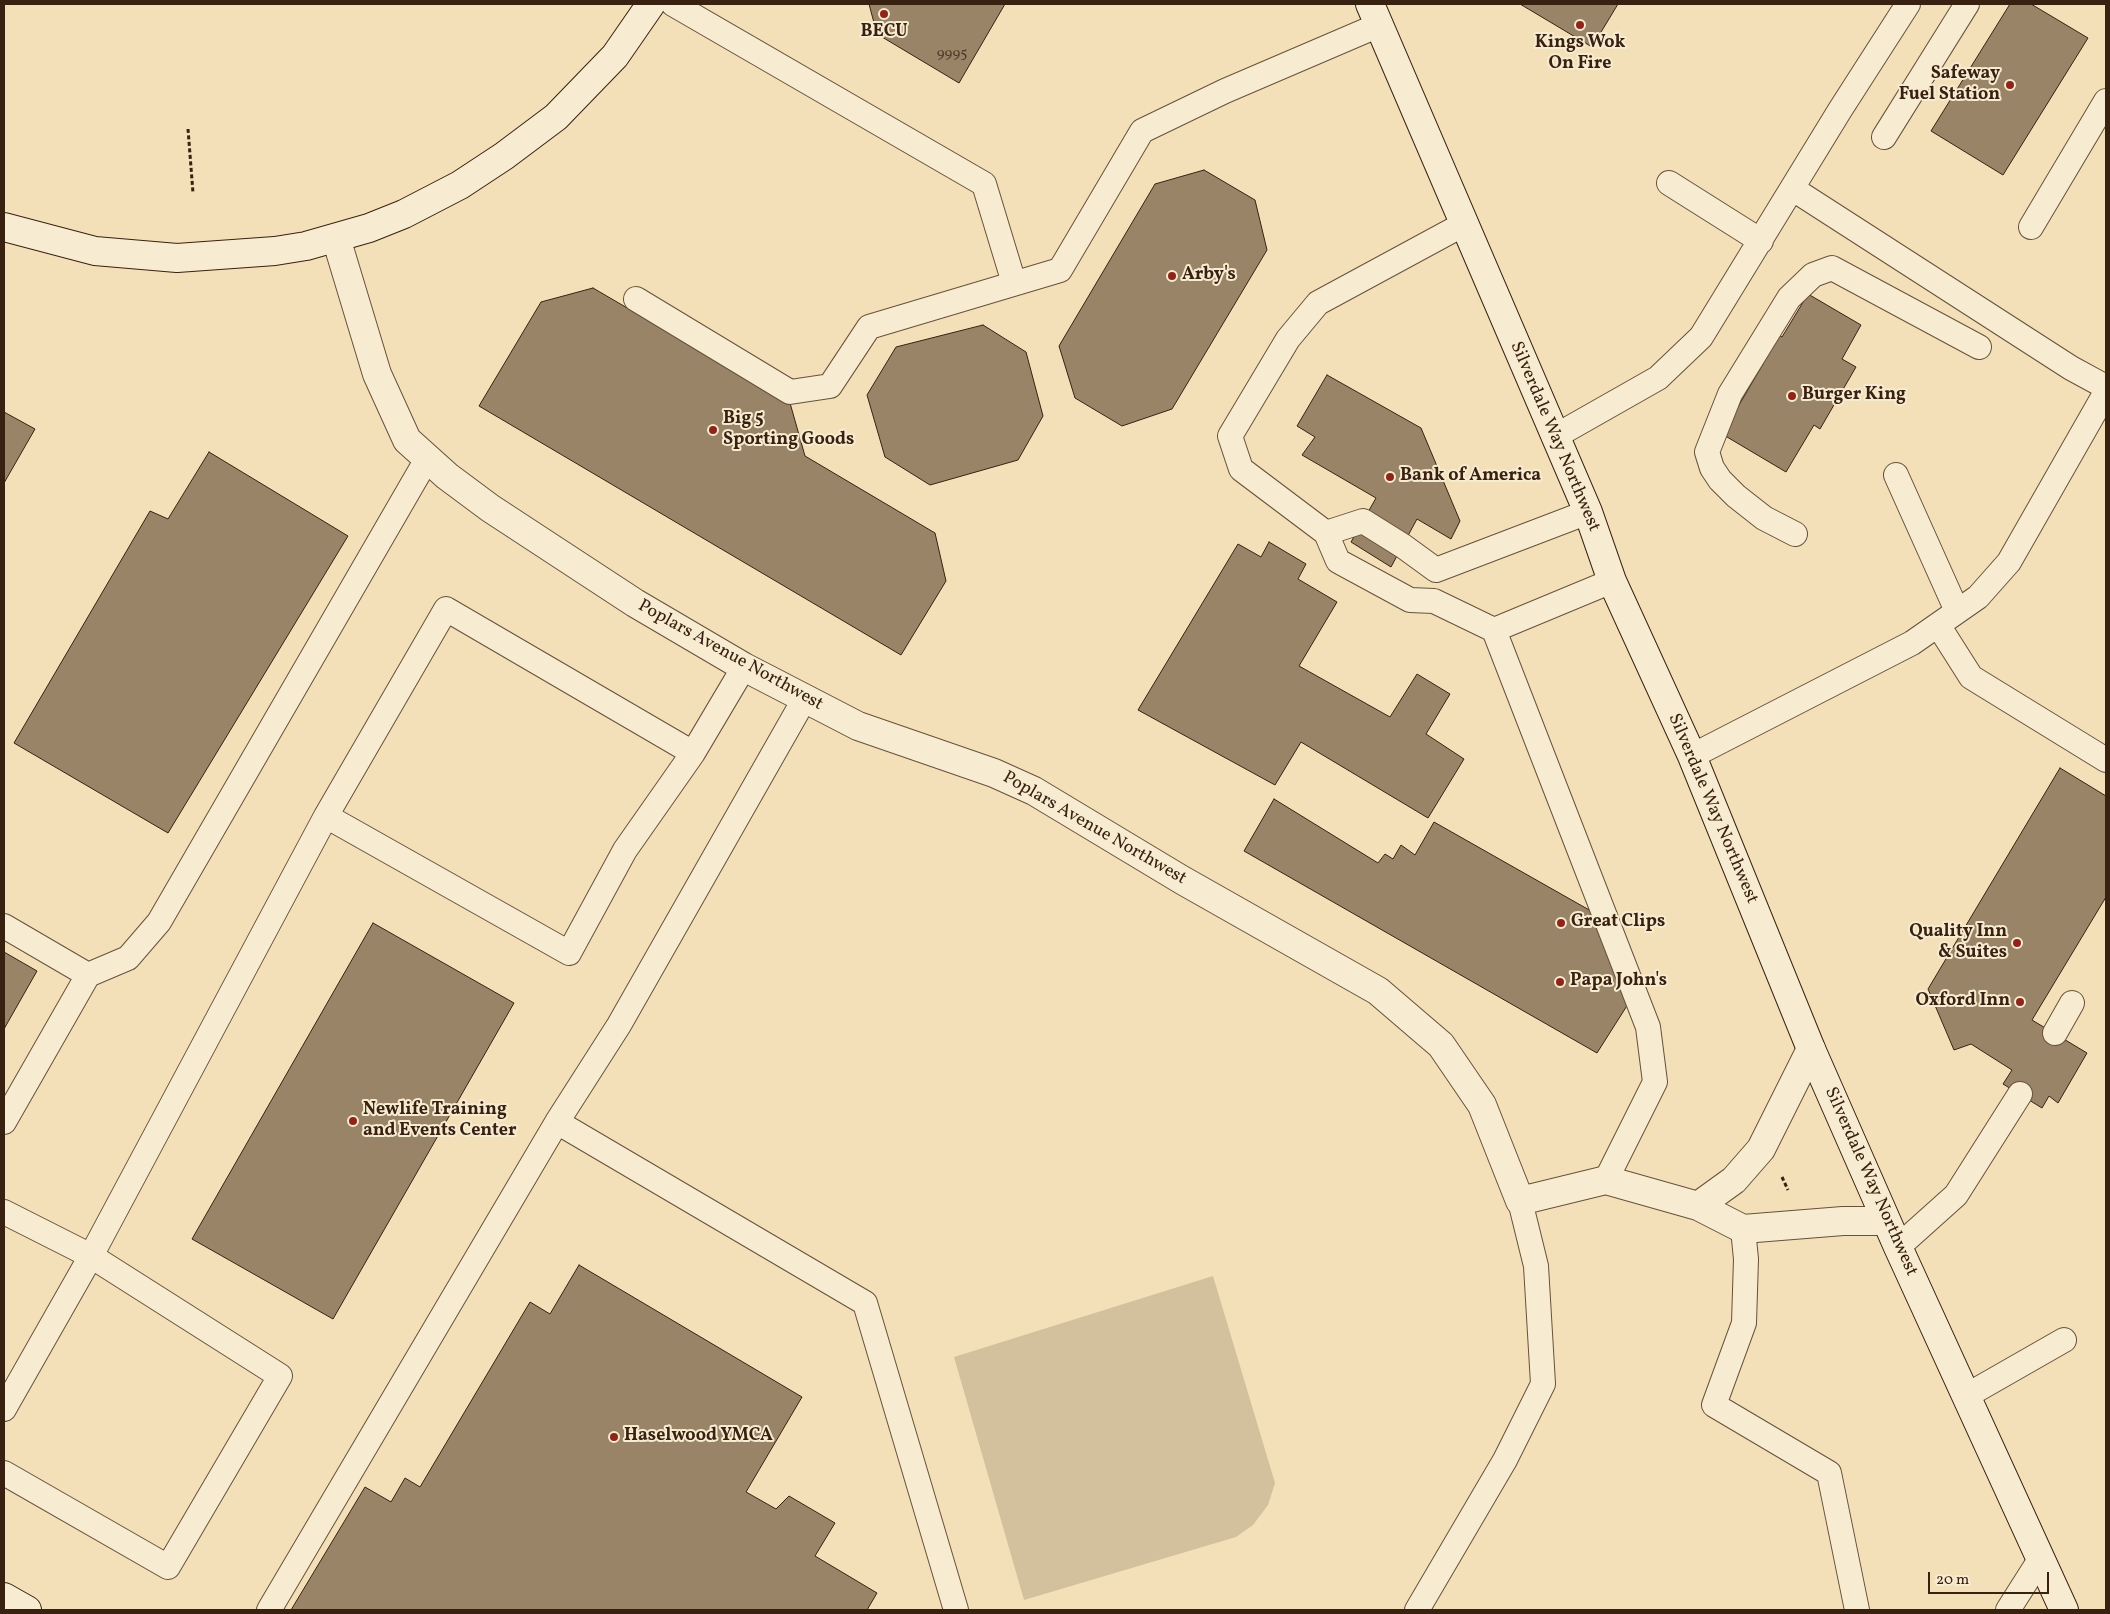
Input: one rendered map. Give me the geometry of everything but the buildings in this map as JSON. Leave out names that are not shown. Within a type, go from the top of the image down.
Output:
[{"type":"main road","points":[[4,227],[95,251],[168,257],[275,251],[306,246],[386,221],[441,196],[504,156],[556,117],[581,94],[615,56],[651,4]]},
{"type":"main road","name":"Silverdale Way Northwest","points":[[1375,15],[1554,437],[1588,512],[1612,581],[1692,756],[1811,1049],[1886,1221],[2064,1610]]},
{"type":"main road","name":"Poplars Avenue Northwest","points":[[336,238],[377,374],[407,440],[447,476],[490,508],[635,603],[744,667],[858,726],[994,773],[1034,792],[1182,880],[1378,991],[1440,1045],[1482,1105],[1520,1201]]},
{"type":"main road","points":[[1698,1206],[1734,1180],[1761,1149],[1811,1049]]},
{"type":"main road","points":[[1520,1201],[1606,1180],[1698,1206],[1743,1229],[1843,1221],[1886,1221]]},
{"type":"main road","points":[[4,1597],[27,1610]]},
{"type":"lane","points":[[673,4],[984,184],[1014,283]]},
{"type":"lane","points":[[1554,437],[1658,378],[1706,330],[1840,110],[1908,4]]},
{"type":"lane","points":[[1884,137],[1967,4]]},
{"type":"lane","points":[[636,299],[790,392],[830,386],[869,326],[1060,270],[1142,131],[1375,15]]},
{"type":"lane","points":[[2031,227],[2106,102]]},
{"type":"lane","points":[[1669,184],[1761,241]]},
{"type":"lane","points":[[1793,189],[2071,368],[2106,388]]},
{"type":"lane","points":[[1464,224],[1318,303],[1288,339],[1230,436],[1241,469],[1326,533],[1338,561],[1410,600],[1434,601],[1494,630],[1648,1027],[1655,1082],[1606,1180]]},
{"type":"lane","points":[[1795,534],[1764,518],[1736,496],[1720,480],[1712,468],[1707,452],[1730,394],[1790,298],[1813,275],[1832,268],[1980,347]]},
{"type":"lane","points":[[1692,756],[1912,643],[1978,597],[2009,562],[2106,392]]},
{"type":"lane","points":[[4,1122],[88,975],[128,958],[159,922],[427,459]]},
{"type":"lane","points":[[1896,475],[1957,611]]},
{"type":"lane","points":[[1326,533],[1363,521],[1403,546],[1436,570],[1588,512]]},
{"type":"lane","points":[[1494,630],[1612,581]]},
{"type":"lane","points":[[4,1409],[91,1256],[326,816],[446,609],[693,753]]},
{"type":"lane","points":[[1938,625],[1971,677],[2106,760]]},
{"type":"lane","points":[[326,816],[569,953],[625,850],[693,753],[744,667]]},
{"type":"lane","points":[[269,1610],[557,1122],[619,1025],[805,698]]},
{"type":"lane","points":[[4,926],[88,975]]},
{"type":"lane","points":[[2054,1033],[2072,1002]]},
{"type":"lane","points":[[1898,1247],[1956,1195],[2020,1094]]},
{"type":"lane","points":[[557,1122],[865,1302],[956,1610]]},
{"type":"lane","points":[[1417,1610],[1505,1460],[1543,1384],[1536,1266],[1520,1201]]},
{"type":"lane","points":[[4,1212],[91,1256],[280,1376],[168,1567],[4,1473]]},
{"type":"lane","points":[[1743,1229],[1746,1259],[1744,1323],[1714,1405],[1830,1473],[1857,1610]]},
{"type":"lane","points":[[1966,1396],[2064,1340]]},
{"type":"lane","points":[[2008,1610],[2041,1558]]},
{"type":"path","points":[[188,129],[193,193]]},
{"type":"shaded area","points":[[1213,1276],[1275,1483],[1268,1505],[1253,1525],[1236,1537],[1024,1600],[954,1357]]},
{"type":"place","name":"BECU","points":[[884,14]]},
{"type":"place","name":"Kings Wok On Fire","points":[[1580,25]]},
{"type":"place","name":"Safeway Fuel Station","points":[[2010,85]]},
{"type":"place","name":"Arby's","points":[[1172,276]]},
{"type":"place","name":"Burger King","points":[[1792,396]]},
{"type":"place","name":"Big 5 Sporting Goods","points":[[713,430]]},
{"type":"place","name":"Bank of America","points":[[1390,477]]},
{"type":"place","name":"Great Clips","points":[[1561,923]]},
{"type":"place","name":"Quality Inn & Suites","points":[[2017,943]]},
{"type":"place","name":"Papa John's","points":[[1560,982]]},
{"type":"place","name":"Oxford Inn","points":[[2020,1002]]},
{"type":"place","name":"Newlife Training and Events Center","points":[[353,1121]]},
{"type":"place","name":"Haselwood YMCA","points":[[614,1437]]}]
